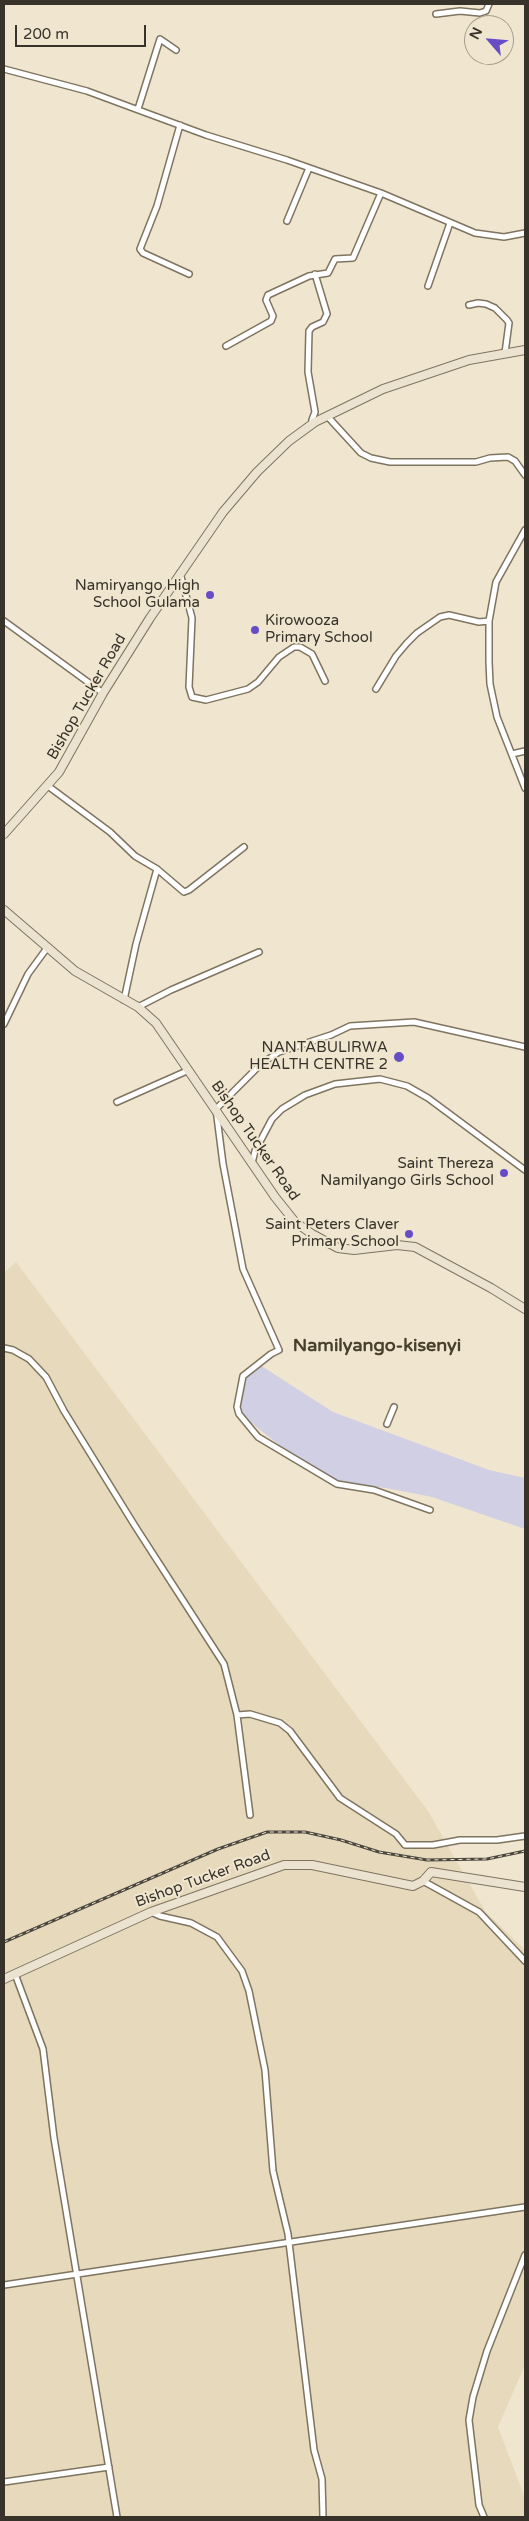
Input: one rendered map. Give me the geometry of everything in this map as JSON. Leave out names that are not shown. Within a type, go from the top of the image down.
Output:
[{"type":"main road","name":"Bishop Tucker Road","points":[[4,834],[48,786],[67,760],[103,692],[180,573],[223,512],[256,472],[289,440],[315,422],[383,389],[468,360],[525,350]]},
{"type":"main road","name":"Bishop Tucker Road","points":[[4,910],[47,948],[88,980],[138,1007],[156,1023],[252,1164],[295,1222],[323,1242],[338,1248],[354,1250],[397,1246],[415,1247],[491,1288],[525,1310]]},
{"type":"main road","name":"Bishop Tucker Road","points":[[4,1979],[151,1912],[284,1865],[312,1865],[413,1886],[423,1881],[428,1874],[434,1873],[525,1887]]},
{"type":"street","points":[[436,14],[460,11],[480,13],[486,10],[489,4]]},
{"type":"street","points":[[138,109],[160,38],[176,50]]},
{"type":"street","points":[[4,69],[45,78],[309,168],[381,193],[485,236],[504,237],[525,233]]},
{"type":"street","points":[[180,125],[157,206],[140,249],[143,253],[189,274]]},
{"type":"street","points":[[287,221],[309,168]]},
{"type":"street","points":[[226,346],[271,321],[273,316],[266,300],[268,295],[315,274],[328,273],[335,259],[353,258],[381,193]]},
{"type":"street","points":[[428,286],[450,223]]},
{"type":"street","points":[[312,420],[315,412],[309,383],[309,331],[323,322],[327,314],[315,274]]},
{"type":"street","points":[[469,306],[478,303],[486,304],[495,308],[507,320],[508,332],[505,353]]},
{"type":"street","points":[[328,417],[361,453],[371,458],[390,462],[476,462],[490,458],[508,457],[515,461],[525,475]]},
{"type":"street","points":[[525,530],[499,574],[489,621],[490,684],[497,717],[525,788]]},
{"type":"street","points":[[180,573],[192,618],[189,687],[192,697],[206,700],[248,689],[258,682],[279,657],[294,647],[300,647],[312,654],[325,681]]},
{"type":"street","points":[[376,689],[396,656],[407,643],[417,633],[440,617],[449,616],[479,622],[489,621]]},
{"type":"street","points":[[4,621],[103,692]]},
{"type":"street","points":[[512,754],[525,751]]},
{"type":"street","points":[[48,786],[110,832],[135,856],[186,892],[244,847]]},
{"type":"street","points":[[124,1000],[136,944],[157,870]]},
{"type":"street","points":[[4,1024],[28,974],[47,948]]},
{"type":"street","points":[[138,1007],[171,990],[259,952]]},
{"type":"street","points":[[430,1510],[374,1490],[337,1484],[258,1437],[239,1414],[237,1407],[242,1376],[270,1354],[279,1350],[243,1269],[223,1164],[216,1110],[260,1064],[273,1056],[331,1036],[350,1026],[414,1022],[525,1047]]},
{"type":"street","points":[[117,1102],[189,1070]]},
{"type":"street","points":[[252,1164],[260,1140],[272,1119],[282,1109],[305,1095],[335,1084],[380,1079],[407,1086],[428,1098],[525,1170]]},
{"type":"street","points":[[4,1348],[13,1350],[29,1359],[46,1377],[64,1411],[224,1664],[238,1715],[250,1815]]},
{"type":"street","points":[[387,1424],[394,1407]]},
{"type":"street","points":[[238,1715],[250,1714],[280,1723],[290,1732],[340,1798],[396,1834],[405,1845],[433,1846],[460,1840],[496,1840],[525,1836]]},
{"type":"street","points":[[423,1881],[479,1912],[525,1961]]},
{"type":"street","points":[[151,1912],[160,1916],[178,1918],[206,1929],[217,1937],[242,1971],[250,1991],[265,2070],[273,2171],[289,2244],[314,2450],[322,2478],[323,2517]]},
{"type":"street","points":[[15,1974],[43,2049],[54,2138],[78,2273],[117,2517]]},
{"type":"street","points":[[4,2285],[289,2244],[525,2207]]},
{"type":"street","points":[[484,2517],[479,2505],[470,2420],[473,2397],[487,2351],[525,2255]]},
{"type":"street","points":[[4,2482],[109,2467]]},
{"type":"shaded area","points":[[16,1262],[428,1811],[485,1911],[525,1950],[525,2365],[498,2427],[525,2498],[525,2517],[4,2517],[4,1273]]},
{"type":"shaded area","points":[[260,1365],[333,1412],[489,1470],[525,1478],[525,1529],[432,1497],[386,1488],[344,1484],[293,1456],[239,1413],[243,1379]]},
{"type":"railway","points":[[4,1942],[218,1849],[267,1832],[305,1832],[341,1840],[379,1852],[427,1860],[487,1859],[525,1851]]},
{"type":"place","name":"Namiryango High School Gulama","points":[[210,595]]},
{"type":"place","name":"Kirowooza Primary School","points":[[255,630]]},
{"type":"place","name":"NANTABULIRWA HEALTH CENTRE 2","points":[[399,1057]]},
{"type":"place","name":"Saint Thereza Namilyango Girls School","points":[[504,1173]]},
{"type":"place","name":"Saint Peters Claver Primary School","points":[[409,1234]]},
{"type":"district","name":"Namilyango-kisenyi","points":[[377,1346]]}]
